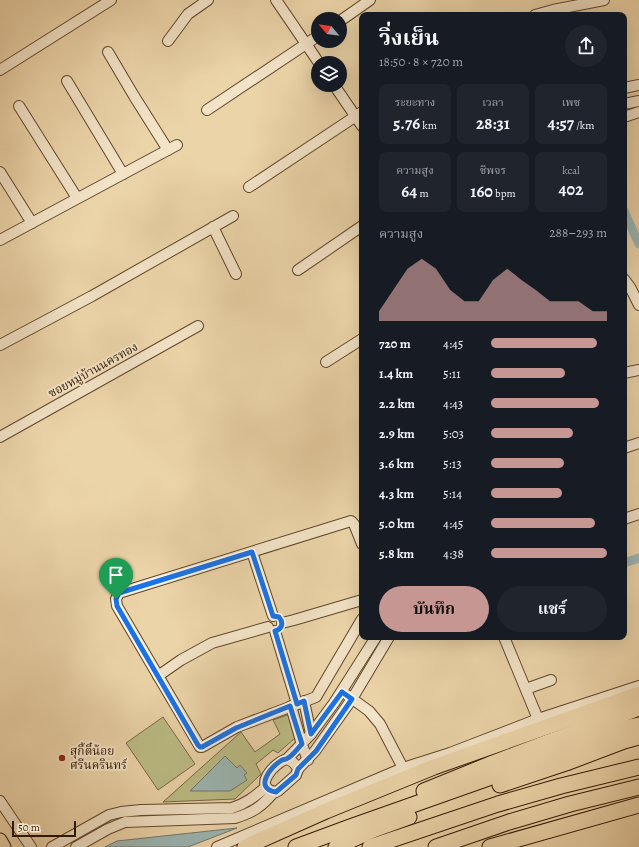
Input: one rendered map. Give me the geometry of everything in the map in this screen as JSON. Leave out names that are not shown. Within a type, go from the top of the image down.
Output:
[{"type":"highway","points":[[245,847],[326,811],[434,767],[639,694]]},
{"type":"highway","points":[[350,827],[404,799],[639,708]]},
{"type":"highway","points":[[296,847],[500,774],[620,729],[639,725]]},
{"type":"highway","points":[[339,846],[373,830],[639,737]]},
{"type":"highway","points":[[370,847],[498,804],[561,786],[639,767]]},
{"type":"highway","points":[[436,847],[509,822],[570,804],[639,787]]},
{"type":"highway","points":[[490,847],[639,805]]},
{"type":"main road","points":[[0,840],[4,847]]},
{"type":"street","points":[[0,70],[111,0]]},
{"type":"street","points":[[168,41],[188,14],[208,0]]},
{"type":"street","points":[[276,0],[314,56]]},
{"type":"street","points":[[347,15],[370,0]]},
{"type":"street","points":[[552,8],[604,0]]},
{"type":"street","points":[[207,110],[311,41]]},
{"type":"street","points":[[0,240],[173,148],[134,96],[108,52]]},
{"type":"street","points":[[67,81],[123,174]]},
{"type":"street","points":[[627,87],[639,85]]},
{"type":"street","points":[[249,187],[359,114],[340,92]]},
{"type":"street","points":[[627,103],[639,101]]},
{"type":"street","points":[[20,106],[77,198]]},
{"type":"street","points":[[627,116],[639,112]]},
{"type":"street","points":[[0,172],[32,223]]},
{"type":"street","points":[[0,345],[92,296],[233,216]]},
{"type":"street","points":[[213,228],[236,274]]},
{"type":"street","points":[[298,270],[359,228]]},
{"type":"street","points":[[627,283],[639,305]]},
{"type":"street","name":"ซอยหมู่บ้านนครทอง","points":[[0,437],[198,326]]},
{"type":"street","points":[[326,362],[359,340]]},
{"type":"street","points":[[627,373],[639,370]]},
{"type":"street","points":[[627,447],[639,443]]},
{"type":"street","points":[[627,518],[639,514]]},
{"type":"street","points":[[359,536],[354,524],[351,522],[119,593],[116,599],[117,606],[200,747],[236,728],[316,697],[359,624]]},
{"type":"street","points":[[252,552],[273,616]]},
{"type":"street","points":[[158,676],[181,660],[212,643],[272,629],[279,629],[282,623],[359,601]]},
{"type":"street","points":[[273,616],[279,617],[282,623]]},
{"type":"street","points":[[273,616],[268,621],[297,704],[311,734]]},
{"type":"street","points":[[270,789],[265,781],[268,774],[283,760],[288,759],[311,734],[342,692],[374,640]]},
{"type":"street","points":[[52,847],[109,815],[121,812],[141,810],[232,808],[241,805],[270,789],[278,791],[296,775],[298,769],[316,751],[352,699],[387,640]]},
{"type":"street","points":[[505,640],[538,720]]},
{"type":"street","points":[[526,689],[551,680]]},
{"type":"street","points":[[217,847],[231,845],[403,768],[450,753],[538,720],[639,686]]},
{"type":"street","points":[[342,692],[368,711],[380,724],[403,768]]},
{"type":"street","points":[[297,704],[302,744],[308,760]]},
{"type":"street","points":[[288,759],[292,761],[298,769]]},
{"type":"street","points":[[76,847],[96,835],[125,822],[235,818],[256,810],[265,802],[270,789]]},
{"type":"street","points":[[0,801],[31,847]]},
{"type":"street","points":[[90,825],[96,835]]},
{"type":"green space","points":[[290,714],[295,738],[278,753],[273,750],[256,764],[261,774],[235,799],[163,802],[241,732],[255,752],[280,734],[273,720]]},
{"type":"green space","points":[[163,717],[195,764],[158,790],[126,743]]},
{"type":"water","points":[[225,756],[237,768],[240,765],[247,773],[244,775],[247,780],[230,791],[190,791]]},
{"type":"water","points":[[237,828],[188,847],[105,847],[117,841]]},
{"type":"waterway","points":[[627,218],[639,244]]},
{"type":"waterway","points":[[627,562],[639,558]]},
{"type":"place","name":"สุกี้ตี๋น้อย ศรีนครินทร์","points":[[62,758]]},
{"type":"route","points":[[252,552],[273,616],[279,617],[282,621],[281,627],[275,631],[297,704],[304,701],[311,734],[342,692],[352,699],[316,751],[298,769],[296,775],[278,791],[271,791],[266,786],[266,777],[283,760],[288,759],[302,744],[290,706],[236,728],[200,747],[117,606],[116,599],[119,593],[252,552]]}]
